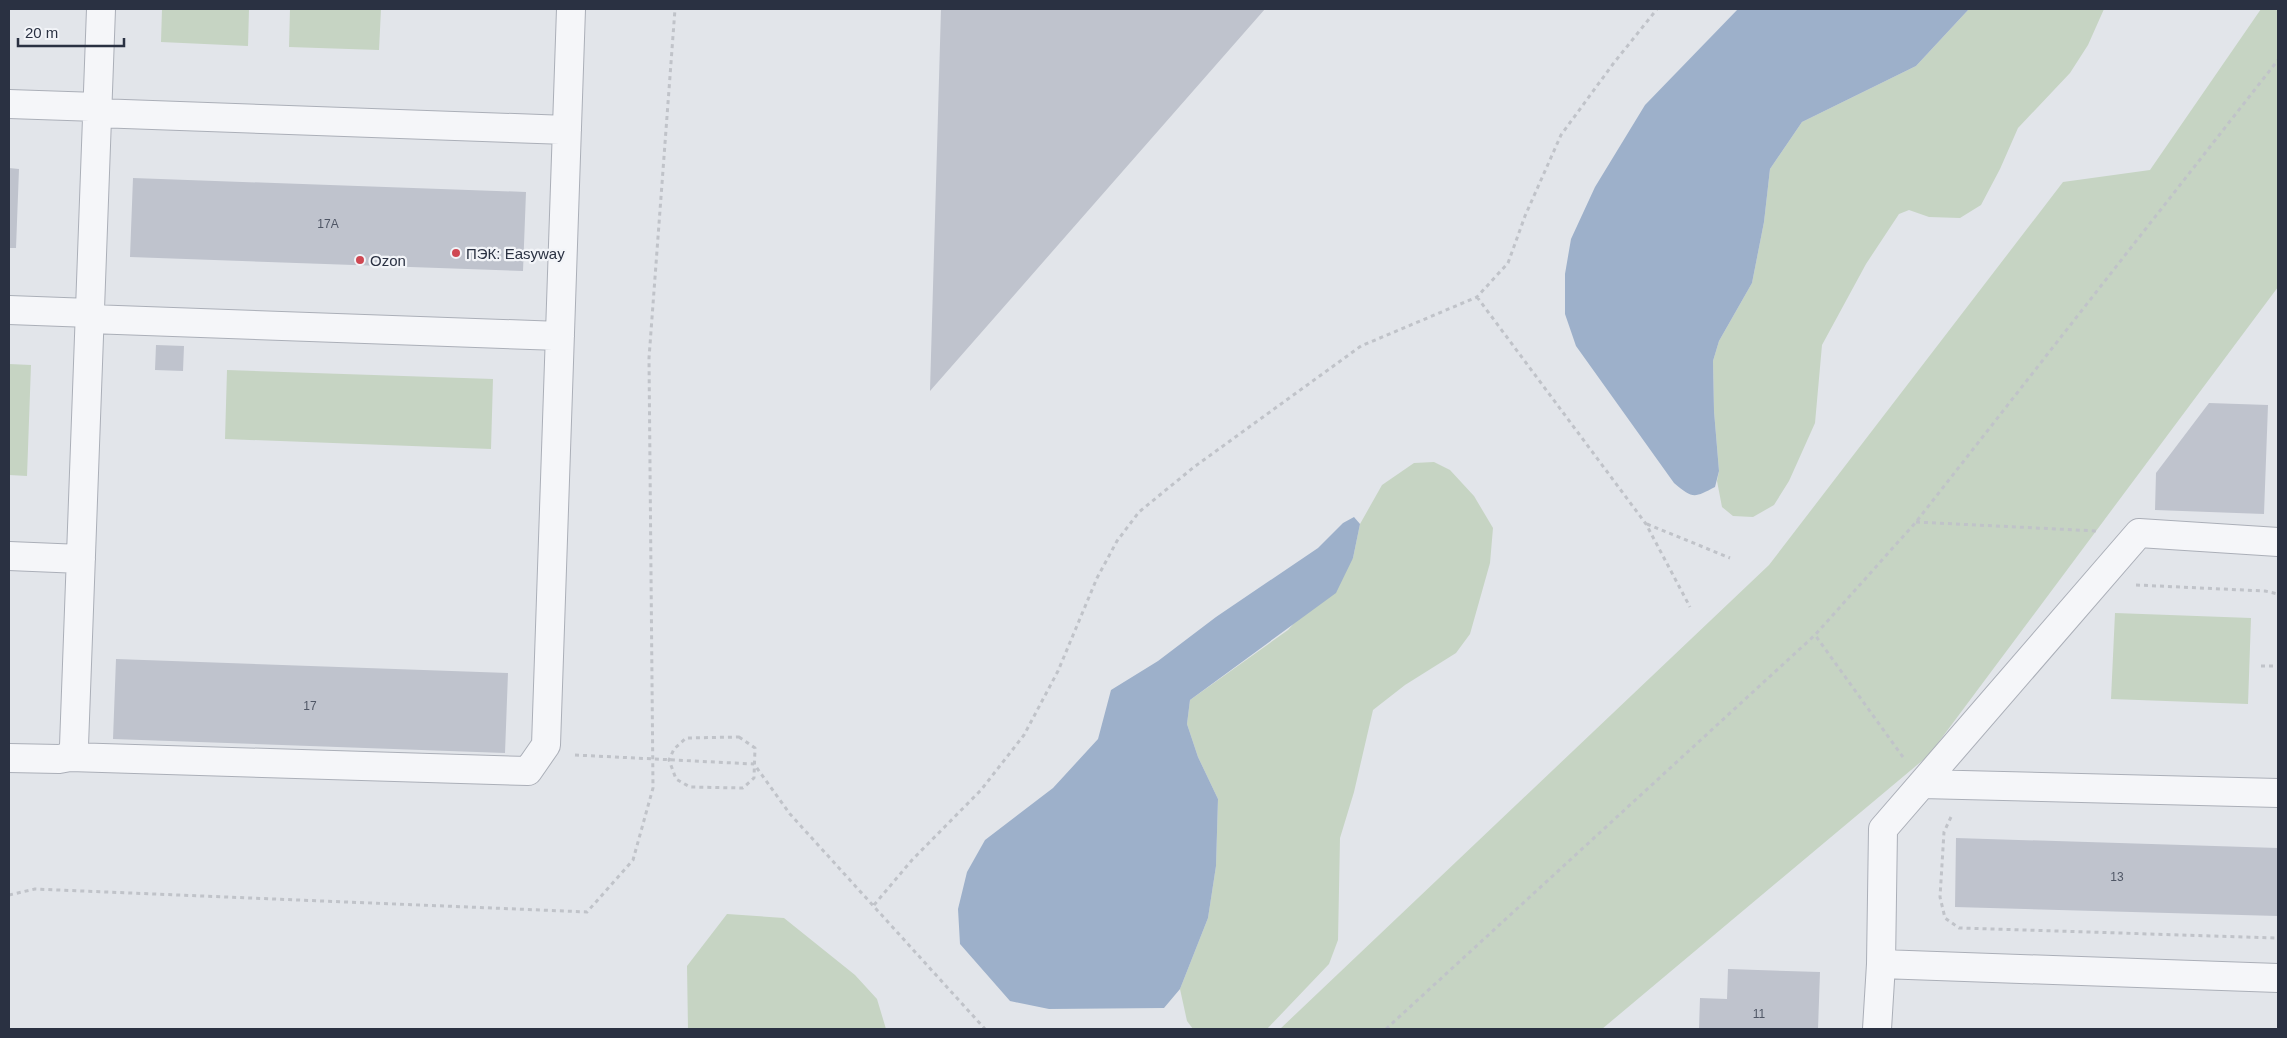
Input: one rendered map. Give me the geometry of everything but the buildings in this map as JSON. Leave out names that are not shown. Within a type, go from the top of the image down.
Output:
[{"type":"street","points":[[70,757],[74,746],[100,9]]},
{"type":"street","points":[[9,758],[59,759],[70,757],[498,772],[528,771],[546,745],[571,9]]},
{"type":"street","points":[[9,104],[97,110],[567,130]]},
{"type":"street","points":[[9,310],[90,316],[560,336]]},
{"type":"street","points":[[1878,1029],[1883,829],[2139,533],[2278,542]]},
{"type":"street","points":[[9,556],[81,559]]},
{"type":"street","points":[[1922,784],[2278,793]]},
{"type":"street","points":[[1881,964],[2278,978]]},
{"type":"path","points":[[9,896],[35,889],[587,912],[633,860],[653,788],[649,358],[675,9]]},
{"type":"path","points":[[874,905],[912,860],[981,790],[1024,736],[1058,671],[1097,578],[1117,541],[1139,512],[1194,467],[1361,346],[1477,297],[1508,263],[1525,216],[1560,135],[1657,9]]},
{"type":"path","points":[[1386,1029],[1814,634],[1916,522],[2278,60]]},
{"type":"path","points":[[1477,297],[1646,524],[1690,607]]},
{"type":"path","points":[[1916,522],[2139,533]]},
{"type":"path","points":[[1646,524],[1730,558]]},
{"type":"path","points":[[2135,585],[2265,591],[2278,594]]},
{"type":"path","points":[[1814,634],[1922,784]]},
{"type":"path","points":[[2261,666],[2278,666]]},
{"type":"path","points":[[739,737],[755,748],[754,778],[743,788],[690,787],[676,779],[669,760],[674,749],[686,738],[739,737]]},
{"type":"path","points":[[540,754],[754,764]]},
{"type":"path","points":[[754,764],[790,814],[985,1029]]},
{"type":"path","points":[[1952,814],[1944,832],[1940,897],[1945,918],[1959,928],[2278,938]]},
{"type":"green space","points":[[162,9],[249,9],[248,46],[161,42]]},
{"type":"green space","points":[[290,9],[381,9],[379,50],[289,47]]},
{"type":"green space","points":[[1969,9],[2104,9],[2088,45],[2070,73],[2018,128],[2000,169],[1981,205],[1960,218],[1929,217],[1909,210],[1899,214],[1866,264],[1822,345],[1815,423],[1789,481],[1774,505],[1753,517],[1733,516],[1722,507],[1717,481],[1719,471],[1714,411],[1713,361],[1719,341],[1752,283],[1764,222],[1770,169],[1802,122],[1916,66]]},
{"type":"green space","points":[[2261,9],[2278,9],[2278,287],[1929,755],[1602,1029],[1280,1029],[1769,565],[2063,182],[2150,170]]},
{"type":"green space","points":[[9,364],[31,365],[27,476],[9,475]]},
{"type":"green space","points":[[227,370],[493,379],[491,449],[225,439]]},
{"type":"green space","points":[[1434,462],[1450,470],[1474,496],[1493,528],[1490,563],[1470,634],[1456,653],[1405,685],[1373,710],[1354,792],[1340,838],[1338,940],[1329,964],[1267,1029],[1193,1029],[1187,1021],[1180,989],[1208,918],[1216,866],[1218,799],[1198,757],[1187,724],[1190,700],[1288,630],[1353,558],[1360,524],[1382,485],[1414,463]]},
{"type":"green space","points":[[2115,613],[2251,618],[2248,704],[2111,699]]},
{"type":"green space","points":[[727,914],[784,918],[855,975],[877,999],[886,1029],[688,1029],[687,966]]},
{"type":"water","points":[[1738,9],[1969,9],[1916,66],[1802,122],[1770,169],[1764,222],[1752,283],[1719,341],[1713,361],[1714,411],[1719,471],[1715,487],[1694,495],[1685,492],[1674,483],[1576,346],[1565,314],[1565,274],[1571,239],[1595,187],[1645,105]]},
{"type":"water","points":[[1354,517],[1360,524],[1353,558],[1336,593],[1190,700],[1187,724],[1198,757],[1218,799],[1216,866],[1208,918],[1180,989],[1164,1008],[1049,1009],[1010,1001],[960,944],[958,909],[967,872],[985,840],[1053,788],[1098,739],[1111,690],[1158,661],[1216,617],[1318,548],[1343,523]]},
{"type":"place","name":"ПЭК: Easyway","points":[[456,253]]},
{"type":"place","name":"Ozon","points":[[360,260]]}]
